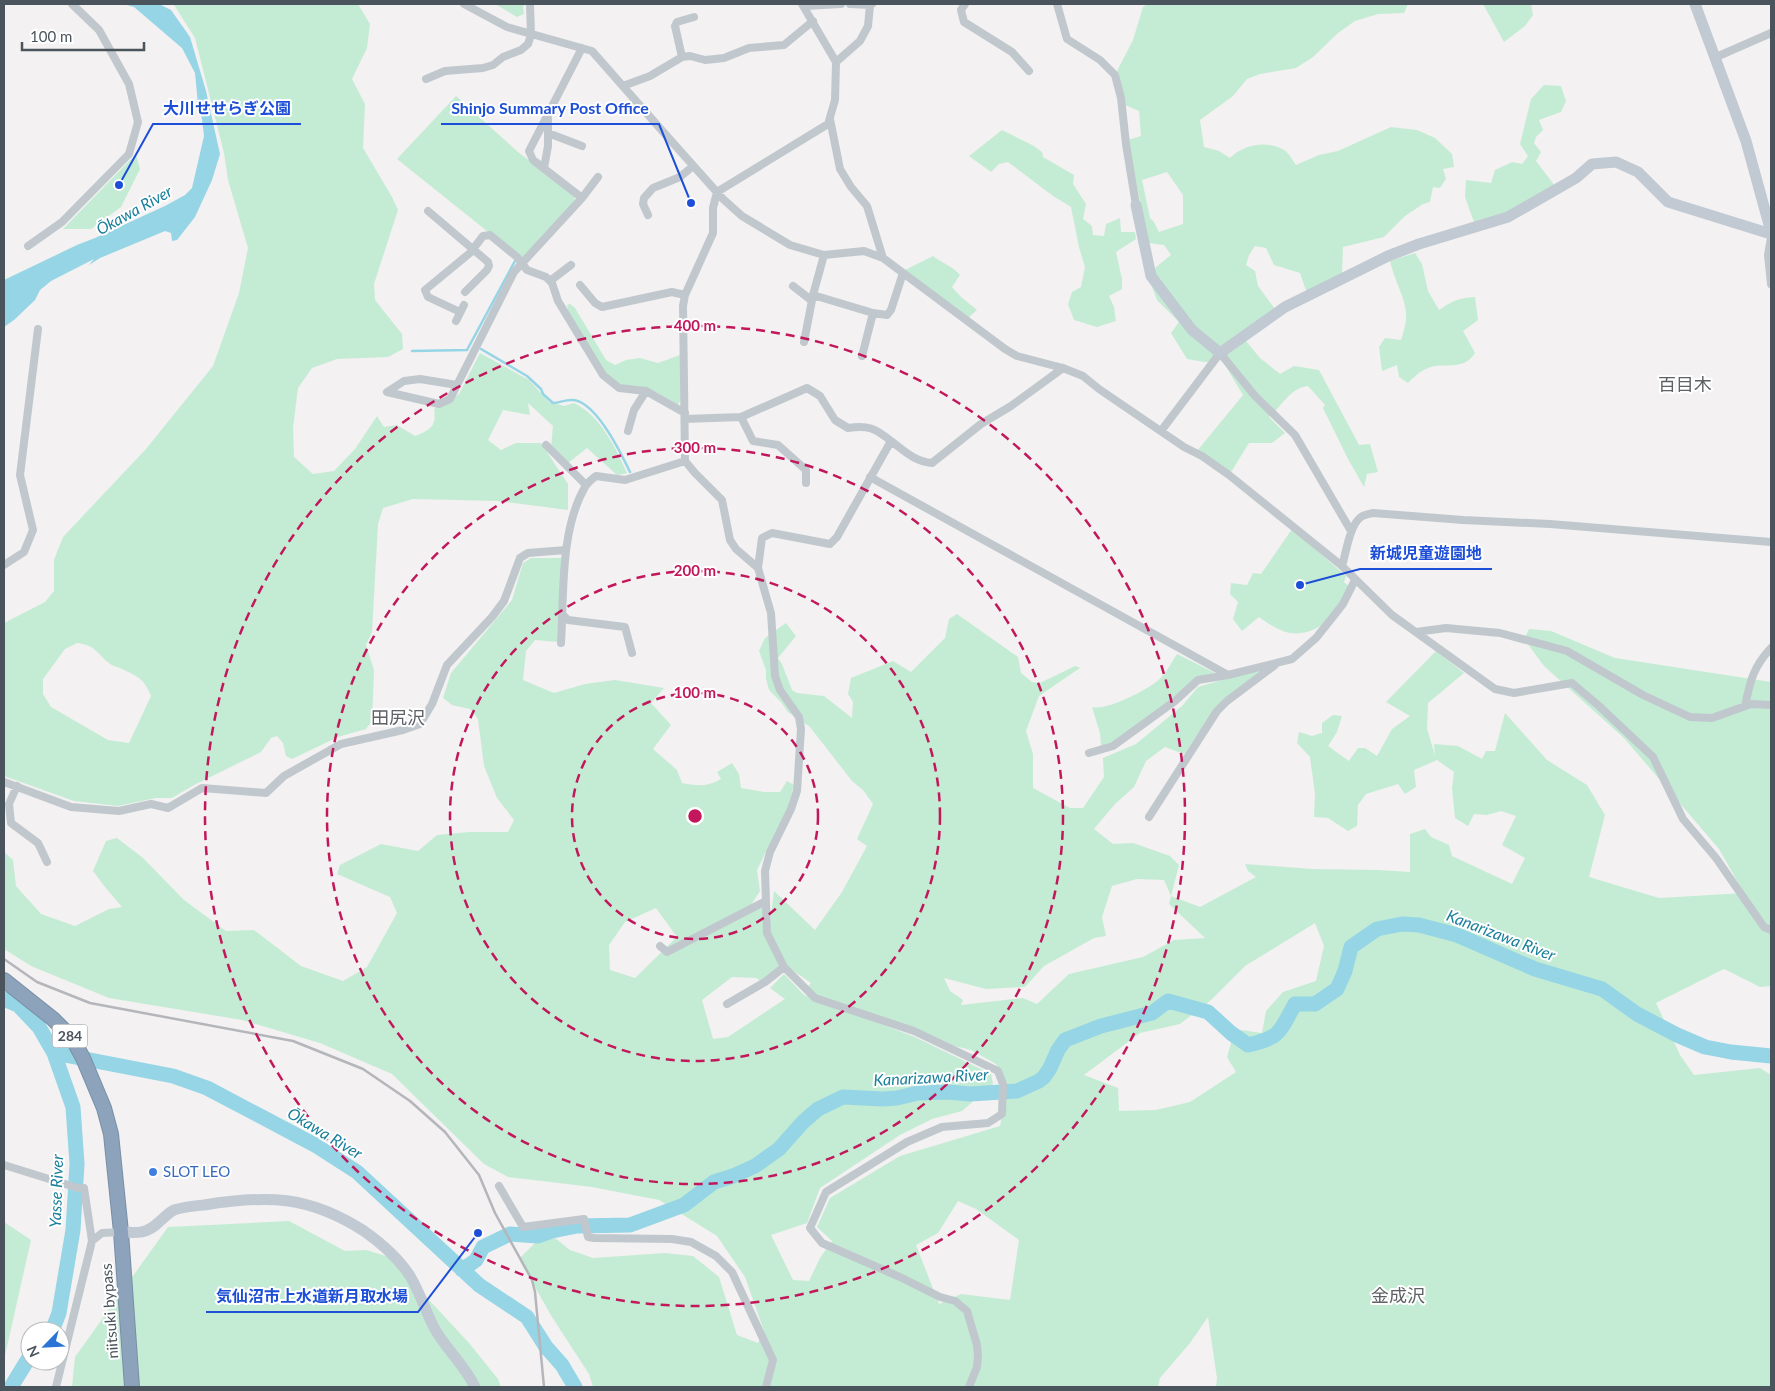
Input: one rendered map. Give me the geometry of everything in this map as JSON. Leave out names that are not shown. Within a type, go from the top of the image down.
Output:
[{"type":"highway","name":"284","points":[[7,982],[53,1018],[72,1038],[83,1058],[104,1108],[111,1134],[121,1232]]},
{"type":"highway","name":"niitsuki bypass","points":[[121,1232],[132,1387]]},
{"type":"street","points":[[28,246],[62,222],[129,154],[138,122],[128,84],[100,30],[72,4]]},
{"type":"street","points":[[464,4],[501,24],[592,51],[717,192],[742,216],[790,245],[824,254],[864,251],[883,258],[1005,349],[1017,356],[1063,368],[1083,376],[1184,447],[1202,456],[1229,475],[1342,566],[1392,615],[1495,689],[1514,693],[1572,683],[1654,757],[1683,820],[1716,858],[1764,927],[1771,930]]},
{"type":"street","points":[[426,79],[445,71],[473,70],[493,65],[503,57],[521,50],[528,44],[530,34],[530,4]]},
{"type":"street","points":[[758,568],[736,549],[730,540],[722,500],[685,461],[683,306],[685,294],[713,233],[712,208],[717,192],[828,124],[835,100],[836,62],[804,5],[841,4]]},
{"type":"street","points":[[836,62],[860,41],[868,26],[871,4],[850,4]]},
{"type":"street","points":[[965,4],[961,10],[964,22],[1012,52],[1029,72]]},
{"type":"street","points":[[1057,4],[1066,39],[1100,60],[1114,75],[1121,98],[1136,205],[1151,276],[1192,330],[1220,353],[1255,396],[1295,435],[1351,531]]},
{"type":"street","points":[[1694,4],[1746,142],[1771,234],[1768,255],[1771,284]]},
{"type":"street","points":[[682,57],[675,26],[677,22],[694,18]]},
{"type":"street","points":[[623,86],[650,76],[682,57],[690,56],[706,60],[724,58],[750,48],[784,44],[813,21]]},
{"type":"street","points":[[1714,58],[1771,33]]},
{"type":"street","points":[[582,48],[529,151],[533,160],[582,198]]},
{"type":"street","points":[[544,168],[548,115]]},
{"type":"street","points":[[830,119],[840,169],[851,187],[868,206],[883,258]]},
{"type":"street","points":[[548,133],[582,146]]},
{"type":"street","points":[[1161,431],[1220,353],[1285,307],[1388,256],[1419,244],[1508,217],[1576,178],[1592,164],[1616,162],[1638,172],[1668,202],[1771,234]]},
{"type":"street","points":[[648,215],[643,204],[644,198],[653,188],[680,177],[693,166]]},
{"type":"street","points":[[457,385],[420,379],[404,381],[387,392],[439,404],[450,399],[514,272],[582,198],[598,177]]},
{"type":"street","points":[[428,212],[488,262],[489,266],[465,292]]},
{"type":"street","points":[[456,321],[462,309],[428,297],[425,290],[470,252],[483,236],[490,235],[517,258],[527,270],[546,277],[550,281],[558,301],[603,374],[619,388],[646,391],[685,416],[741,417],[807,388],[820,396],[835,420],[841,424],[848,428],[860,426],[876,429],[911,457],[924,463],[932,463],[981,424],[1011,406],[1063,368]]},
{"type":"street","points":[[804,342],[812,298],[824,254]]},
{"type":"street","points":[[550,281],[571,265]]},
{"type":"street","points":[[794,286],[812,298],[887,315],[903,273]]},
{"type":"street","points":[[580,285],[595,304],[602,307],[672,292],[685,294]]},
{"type":"street","points":[[862,356],[873,313]]},
{"type":"street","points":[[4,565],[24,552],[33,530],[20,475],[38,329]]},
{"type":"street","points":[[628,431],[634,410],[646,391]]},
{"type":"street","points":[[741,417],[753,441],[778,444],[806,470],[806,483]]},
{"type":"street","points":[[891,441],[837,537],[830,544],[772,533],[762,538],[758,568],[771,613],[775,676],[780,690],[799,717],[801,729],[797,791],[791,809],[770,852],[765,871],[767,933],[784,967],[815,998],[914,1031],[998,1071],[1003,1084],[1002,1114],[988,1122],[942,1127],[907,1142],[826,1192],[810,1228],[822,1243],[900,1277],[940,1297],[955,1301],[968,1311],[978,1356],[977,1367],[969,1387]]},
{"type":"street","points":[[546,446],[586,485]]},
{"type":"street","points":[[561,643],[566,550],[569,529],[586,485],[596,476],[625,480],[685,461]]},
{"type":"street","points":[[870,477],[1228,676]]},
{"type":"street","points":[[1342,566],[1351,531],[1360,517],[1373,512],[1771,542]]},
{"type":"street","points":[[4,782],[71,807],[119,811],[151,804],[168,808],[202,788],[266,793],[284,776],[341,744],[403,730],[420,724],[432,704],[447,665],[492,617],[504,601],[520,558],[528,553],[566,550]]},
{"type":"street","points":[[1089,753],[1113,746],[1175,701],[1198,680],[1228,676],[1292,659],[1316,638],[1342,604],[1355,580]]},
{"type":"street","points":[[563,615],[568,620],[625,627],[632,653]]},
{"type":"street","points":[[1416,632],[1446,628],[1500,633],[1566,651],[1643,695],[1690,718],[1712,718],[1751,704],[1771,705]]},
{"type":"street","points":[[1744,706],[1753,673],[1761,658],[1771,648]]},
{"type":"street","points":[[1149,816],[1217,711],[1227,701],[1279,662]]},
{"type":"street","points":[[17,786],[9,804],[11,824],[38,843],[48,862]]},
{"type":"street","points":[[660,946],[667,952],[766,901]]},
{"type":"street","points":[[727,1004],[765,982],[784,967]]},
{"type":"street","points":[[4,1165],[78,1188],[84,1188],[92,1242],[56,1387]]},
{"type":"street","points":[[499,1186],[523,1227],[584,1219],[588,1237],[672,1239],[691,1242],[716,1256],[732,1272],[772,1360],[766,1387]]},
{"type":"street","points":[[92,1242],[102,1233],[145,1232],[153,1228],[173,1210],[239,1199],[269,1198],[304,1203],[330,1212],[375,1239],[409,1274],[421,1294],[434,1328],[442,1342],[464,1368],[475,1387]]},
{"type":"green space","points":[[171,4],[358,4],[370,24],[367,48],[352,79],[365,104],[363,148],[398,210],[374,284],[375,300],[402,334],[403,349],[388,357],[337,359],[312,368],[298,388],[293,428],[294,457],[313,474],[334,471],[355,449],[377,416],[384,427],[397,425],[415,436],[425,432],[433,424],[434,409],[459,394],[480,353],[529,380],[549,402],[564,406],[574,403],[584,409],[606,433],[627,473],[617,475],[587,448],[567,464],[551,447],[553,426],[528,403],[530,415],[503,410],[488,440],[501,450],[516,443],[541,443],[568,484],[568,510],[498,501],[413,499],[383,508],[378,524],[372,632],[366,645],[374,670],[372,721],[366,729],[338,737],[292,759],[286,756],[283,743],[277,736],[271,738],[261,752],[172,798],[156,798],[118,806],[74,801],[4,776],[4,623],[45,602],[54,591],[54,560],[63,537],[146,449],[213,366],[239,293],[248,248],[228,180],[224,153],[195,38],[174,5]],"holes":[[[77,643],[96,650],[112,665],[131,673],[146,685],[151,696],[129,743],[108,740],[51,707],[43,694],[43,679],[65,649]]]},
{"type":"green space","points":[[495,4],[525,4],[523,7],[524,14],[517,17]]},
{"type":"green space","points":[[1147,4],[1408,4],[1404,13],[1378,14],[1355,21],[1338,33],[1313,57],[1296,68],[1260,74],[1247,79],[1233,96],[1200,120],[1204,147],[1219,151],[1230,158],[1242,149],[1263,144],[1270,145],[1286,151],[1296,165],[1319,155],[1338,151],[1391,127],[1417,130],[1435,138],[1452,154],[1454,167],[1443,169],[1446,179],[1440,188],[1433,187],[1430,202],[1423,204],[1405,216],[1384,237],[1343,247],[1342,274],[1309,299],[1300,273],[1274,265],[1266,248],[1255,246],[1249,255],[1246,265],[1255,271],[1258,286],[1275,309],[1210,362],[1187,359],[1171,333],[1179,322],[1157,300],[1150,282],[1156,267],[1171,255],[1164,245],[1149,243],[1128,140],[1141,136],[1139,111],[1125,105],[1117,71],[1133,40],[1143,7]],"holes":[[[1167,172],[1183,195],[1183,224],[1159,232],[1150,218],[1142,180]]]},
{"type":"green space","points":[[1483,4],[1531,4],[1533,15],[1525,26],[1504,42]]},
{"type":"green space","points":[[1544,85],[1561,86],[1566,101],[1561,112],[1539,120],[1543,130],[1536,137],[1534,143],[1541,152],[1536,161],[1555,186],[1504,216],[1474,222],[1465,197],[1466,180],[1491,183],[1495,170],[1512,162],[1522,164],[1528,156],[1520,144],[1531,99]]},
{"type":"green space","points":[[456,96],[518,152],[574,194],[575,205],[522,259],[397,159]]},
{"type":"green space","points":[[1002,130],[1034,146],[1042,152],[1043,157],[1074,175],[1073,184],[1086,204],[1083,219],[1092,226],[1093,235],[1104,236],[1106,224],[1120,218],[1121,232],[1135,232],[1136,239],[1116,252],[1122,279],[1122,289],[1109,296],[1114,307],[1116,321],[1097,327],[1074,320],[1068,304],[1072,292],[1081,287],[1085,267],[1071,207],[1053,196],[1008,162],[999,164],[991,172],[969,156]]},
{"type":"green space","points":[[136,154],[140,169],[121,207],[91,229],[63,229]]},
{"type":"green space","points":[[1415,253],[1422,264],[1428,291],[1439,310],[1456,300],[1475,297],[1478,320],[1463,331],[1475,353],[1471,358],[1462,364],[1427,368],[1408,383],[1399,377],[1397,365],[1382,371],[1379,347],[1385,338],[1401,340],[1406,320],[1403,298],[1390,261]]},
{"type":"green space","points":[[933,256],[960,275],[952,287],[977,310],[968,318],[905,270]]},
{"type":"green space","points":[[570,304],[575,308],[606,360],[615,365],[626,360],[640,358],[658,363],[680,355],[680,401],[678,405],[643,387],[621,385],[614,381],[606,373],[584,340],[568,310],[567,305]]},
{"type":"green space","points":[[1246,341],[1260,358],[1280,374],[1294,366],[1319,370],[1359,445],[1370,444],[1378,472],[1367,474],[1364,487],[1323,408],[1325,405],[1308,386],[1296,390],[1269,417],[1285,433],[1272,443],[1249,443],[1231,472],[1197,451],[1243,395],[1220,357]]},
{"type":"green space","points":[[1292,529],[1346,576],[1344,582],[1354,591],[1327,621],[1311,631],[1301,633],[1287,632],[1274,627],[1259,617],[1242,631],[1233,619],[1238,602],[1230,594],[1231,583],[1247,585],[1253,573],[1261,574]]},
{"type":"green space","points":[[531,558],[564,558],[558,642],[535,640],[526,651],[523,680],[554,693],[585,684],[615,680],[664,688],[651,703],[671,725],[653,749],[677,770],[682,783],[702,785],[716,782],[721,779],[717,772],[732,763],[739,774],[741,788],[764,792],[780,792],[787,781],[794,785],[788,807],[757,870],[760,891],[746,913],[764,906],[764,933],[780,966],[761,981],[756,978],[732,977],[702,1000],[713,1039],[728,1037],[785,999],[770,988],[784,974],[804,995],[915,1037],[991,1074],[993,1084],[962,1111],[932,1119],[900,1135],[820,1188],[807,1223],[771,1235],[793,1280],[809,1281],[820,1258],[832,1241],[817,1227],[830,1198],[900,1156],[1000,1126],[1008,1085],[996,1064],[971,1050],[950,1045],[812,995],[806,989],[811,983],[788,967],[769,931],[774,891],[815,930],[842,892],[867,846],[857,839],[873,804],[863,790],[852,781],[810,727],[788,712],[769,690],[766,670],[759,651],[765,638],[786,623],[796,636],[778,658],[792,690],[797,693],[824,696],[852,718],[853,702],[848,694],[851,678],[893,661],[911,672],[945,638],[949,619],[957,614],[1018,657],[1021,673],[1032,682],[1040,683],[1075,666],[1080,668],[1039,696],[1026,731],[1033,754],[1033,788],[1070,808],[1083,808],[1104,777],[1103,758],[1136,744],[1182,706],[1198,687],[1266,667],[1216,707],[1184,754],[1165,747],[1146,761],[1134,787],[1115,804],[1094,829],[1113,844],[1133,843],[1170,856],[1179,865],[1171,896],[1200,907],[1256,877],[1248,871],[1245,864],[1312,869],[1410,872],[1410,834],[1425,829],[1431,837],[1449,845],[1452,856],[1512,884],[1525,858],[1502,845],[1516,816],[1501,811],[1487,815],[1474,814],[1468,826],[1455,818],[1452,788],[1454,772],[1437,760],[1414,770],[1416,787],[1405,794],[1398,784],[1366,794],[1358,805],[1357,826],[1348,831],[1328,818],[1314,817],[1315,794],[1310,757],[1297,743],[1299,732],[1312,736],[1322,733],[1322,723],[1333,715],[1342,716],[1337,732],[1328,746],[1349,761],[1358,748],[1365,748],[1377,756],[1392,729],[1410,716],[1386,702],[1436,651],[1464,673],[1428,703],[1427,729],[1435,755],[1434,744],[1458,746],[1482,759],[1486,751],[1495,751],[1505,713],[1547,760],[1587,785],[1605,815],[1589,877],[1659,898],[1744,893],[1719,849],[1624,738],[1544,666],[1524,639],[1529,629],[1551,631],[1615,658],[1771,682],[1771,986],[1760,987],[1724,969],[1656,1003],[1680,1055],[1694,1075],[1760,1068],[1771,1075],[1771,1387],[1216,1387],[1217,1378],[1208,1317],[1190,1343],[1160,1378],[1158,1387],[593,1387],[589,1374],[552,1317],[519,1259],[536,1242],[555,1238],[570,1250],[593,1258],[665,1253],[693,1256],[719,1277],[737,1335],[758,1343],[764,1331],[745,1277],[717,1236],[659,1200],[592,1187],[508,1177],[484,1164],[392,1074],[320,1043],[242,1020],[109,998],[31,966],[4,949],[4,852],[13,860],[16,886],[41,914],[75,926],[109,909],[122,907],[93,871],[106,841],[117,838],[143,858],[184,900],[226,931],[254,930],[301,966],[343,981],[367,967],[397,913],[390,897],[337,874],[340,865],[381,844],[418,851],[437,835],[470,832],[508,832],[514,820],[497,798],[484,766],[478,719],[470,709],[452,705],[443,698],[451,673],[512,600],[523,563]],"holes":[[[1137,879],[1164,880],[1171,896],[1169,904],[1205,938],[1174,940],[1143,957],[1069,974],[1037,1004],[1023,998],[961,1005],[963,1000],[950,991],[944,978],[986,989],[1025,987],[1044,966],[1094,938],[1106,936],[1102,917],[1112,886]],[[656,908],[677,937],[635,978],[610,970],[609,945],[625,922]],[[1315,923],[1324,946],[1316,981],[1283,992],[1266,1011],[1262,1033],[1241,1030],[1231,1043],[1227,1057],[1236,1072],[1190,1102],[1156,1110],[1119,1111],[1118,1088],[1084,1075],[1140,1033],[1180,1024],[1211,1000],[1245,966]],[[958,1201],[976,1209],[1019,1240],[1010,1300],[961,1294],[939,1304],[916,1245],[938,1233]]]},
{"type":"green space","points":[[1177,654],[1215,673],[1196,678],[1158,710],[1113,742],[1101,746],[1100,733],[1092,707],[1116,703],[1150,686],[1168,669]]},
{"type":"green space","points":[[289,1221],[345,1251],[366,1250],[389,1257],[469,1343],[498,1379],[501,1387],[72,1387],[75,1357],[168,1227]]},
{"type":"green space","points":[[4,1222],[31,1240],[4,1360]]},
{"type":"water","points":[[123,4],[159,4],[171,10],[190,37],[206,91],[220,154],[212,180],[195,217],[177,240],[172,241],[171,233],[165,231],[100,258],[89,265],[94,259],[51,281],[40,290],[35,300],[4,327],[4,280],[165,206],[185,195],[192,188],[204,136],[195,73],[182,48],[134,7]]},
{"type":"waterway","points":[[412,351],[467,350],[515,261]]},
{"type":"waterway","points":[[481,349],[527,376],[553,403],[573,400],[582,403],[590,409],[607,430],[630,472]]},
{"type":"waterway","name":"Kanarizawa River","points":[[462,1270],[476,1260],[483,1247],[510,1234],[538,1236],[577,1226],[630,1225],[684,1205],[714,1182],[755,1166],[779,1149],[803,1122],[818,1109],[843,1097],[883,1099],[918,1093],[948,1092],[970,1094],[1017,1091],[1044,1077],[1065,1040],[1101,1026],[1152,1013],[1168,1001],[1208,1012],[1231,1033],[1248,1045],[1259,1042],[1274,1036],[1278,1032],[1295,1004],[1315,1004],[1337,989],[1345,971],[1351,947],[1377,929],[1402,924],[1419,925],[1457,935],[1535,969],[1602,989],[1637,1014],[1705,1047],[1771,1056]]},
{"type":"waterway","name":"Yasse River","points":[[4,999],[18,1005],[39,1027],[54,1053],[73,1107],[77,1164],[73,1230],[59,1313],[56,1321]]},
{"type":"waterway","name":"Ōkawa River","points":[[54,1053],[173,1076],[207,1088],[315,1145],[357,1172],[479,1285],[527,1317],[546,1347],[562,1365],[575,1387]]},
{"type":"waterway","name":"Yasse River","points":[[11,1387],[21,1371]]},
{"type":"railway","points":[[4,959],[37,982],[90,1003],[293,1041],[363,1069],[410,1101],[445,1132],[479,1175],[495,1213],[532,1280],[535,1292],[544,1387]]},
{"type":"place","name":"大川せせらぎ公園","points":[[119,185]]},
{"type":"place","name":"Shinjo Summary Post Office","points":[[691,203]]},
{"type":"place","name":"新城児童遊園地","points":[[1300,585]]},
{"type":"place","name":"SLOT LEO","points":[[153,1172]]},
{"type":"place","name":"気仙沼市上水道新月取水場","points":[[478,1233]]},
{"type":"district","name":"百目木","points":[[1685,385]]},
{"type":"district","name":"田尻沢","points":[[398,718]]},
{"type":"district","name":"金成沢","points":[[1398,1296]]}]
